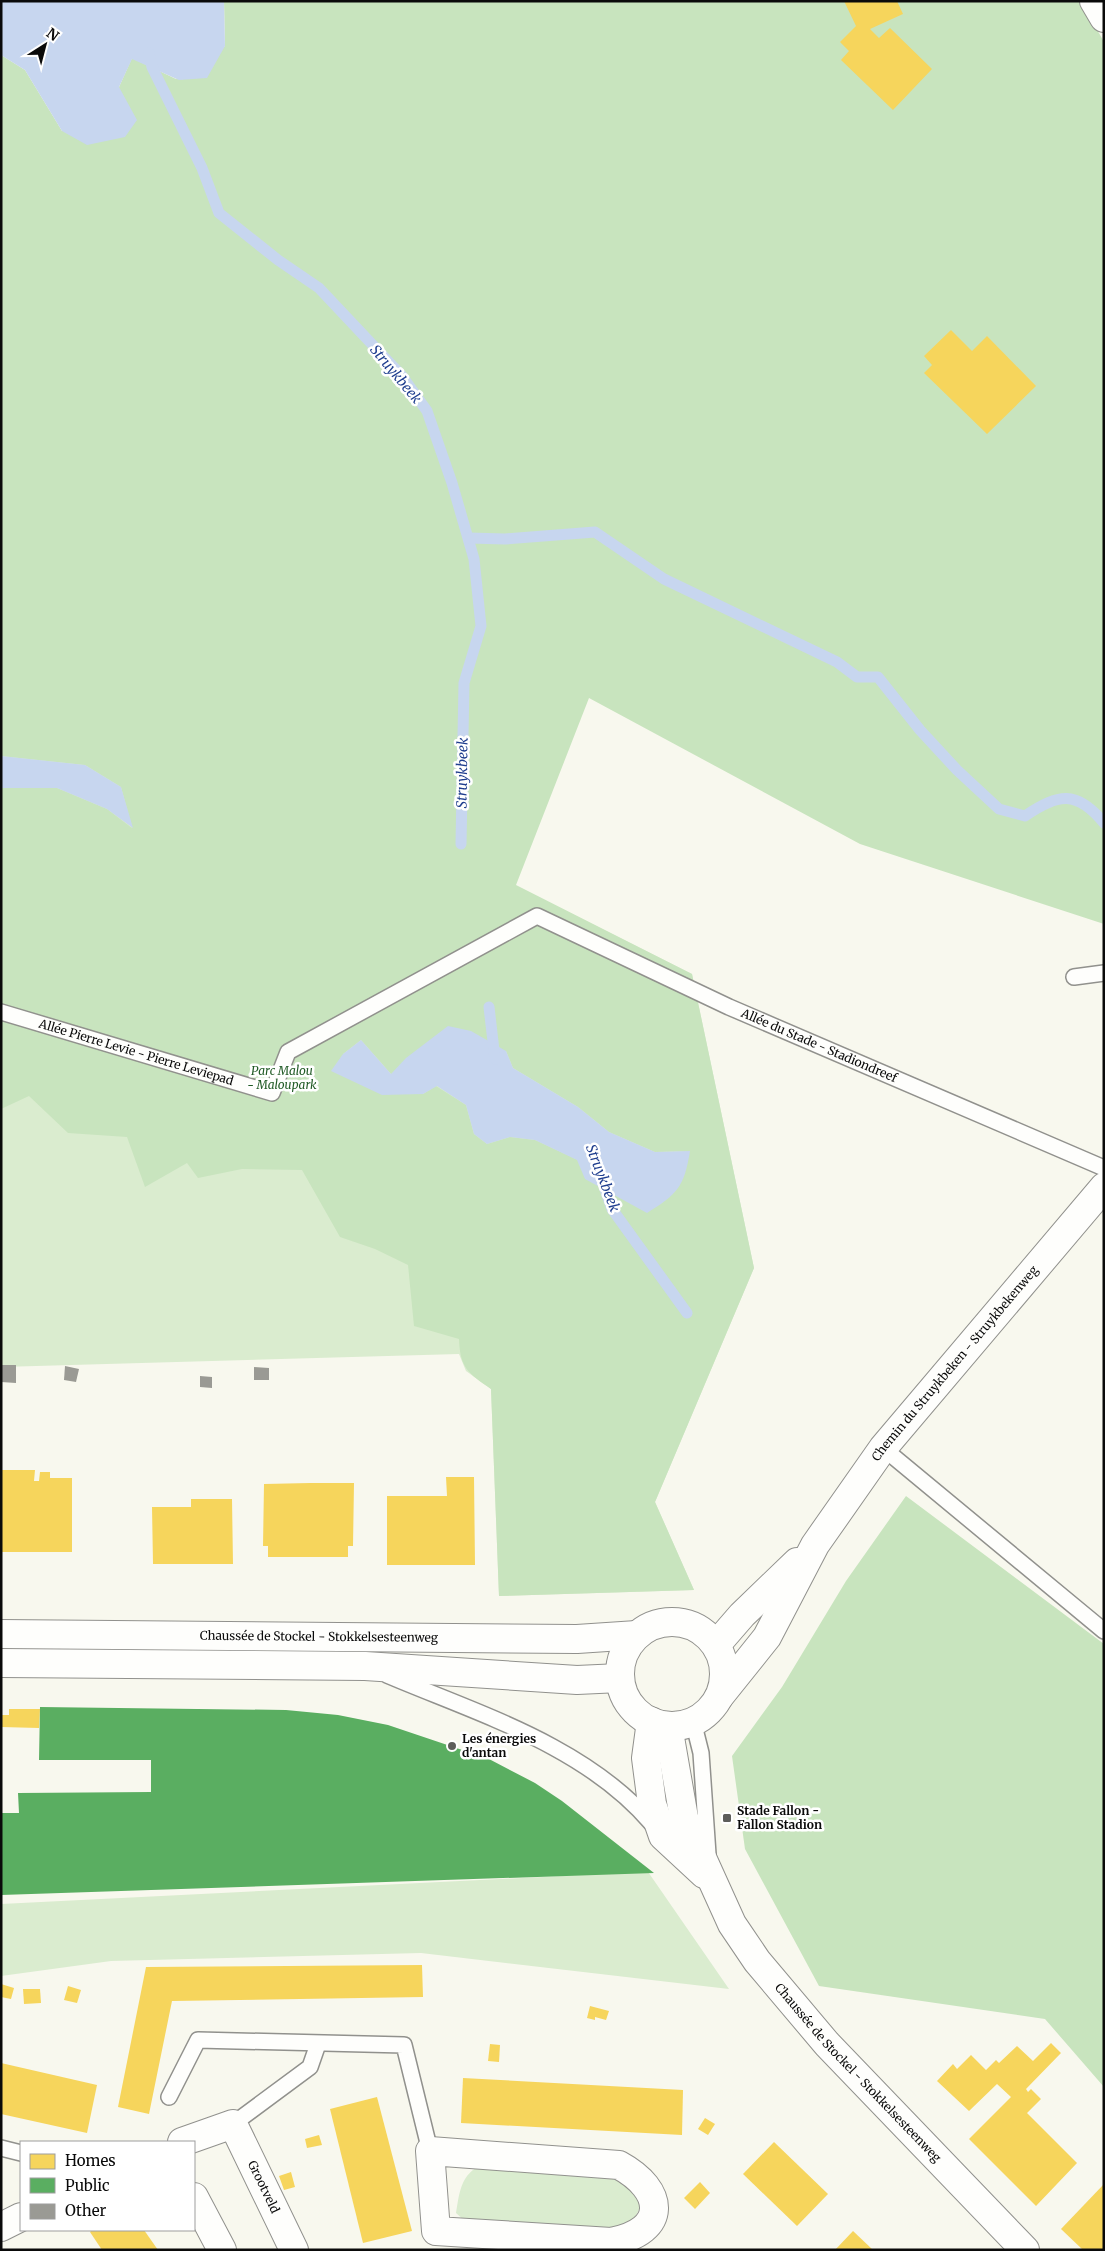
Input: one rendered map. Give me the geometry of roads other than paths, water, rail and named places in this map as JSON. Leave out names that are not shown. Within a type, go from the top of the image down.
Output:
[{"type":"street","points":[[1094,1],[1104,18]]},
{"type":"street","name":"Chemin du Struykbeken - Struykbekenweg","points":[[719,1697],[767,1637],[814,1545],[883,1448],[1104,1188]]},
{"type":"street","name":"Chemin du Struykbeken - Struykbekenweg","points":[[716,1645],[742,1615],[814,1545]]},
{"type":"street","name":"Chaussée de Stockel - Stokkelsesteenweg","points":[[1,1663],[365,1666],[577,1680],[620,1678],[623,1655],[637,1635],[656,1624],[678,1622],[700,1629],[716,1645]]},
{"type":"street","name":"Chaussée de Stockel - Stokkelsesteenweg","points":[[1,1634],[577,1639],[637,1635]]},
{"type":"street","points":[[620,1678],[625,1696],[636,1710],[671,1723],[708,1712],[719,1697],[724,1680],[723,1662],[716,1645]]},
{"type":"street","name":"Chaussée de Stockel - Stokkelsesteenweg","points":[[671,1723],[646,1758],[652,1804],[663,1836],[711,1880]]},
{"type":"street","name":"Chaussée de Stockel - Stokkelsesteenweg","points":[[671,1723],[684,1818],[732,1924],[757,1961],[827,2044],[1025,2250]]},
{"type":"street","points":[[185,2141],[233,2124]]},
{"type":"street","name":"Grootveld","points":[[233,2124],[294,2250]]},
{"type":"street","points":[[430,2151],[619,2165],[636,2174],[652,2195],[654,2212],[647,2226],[628,2239],[612,2242],[430,2240],[430,2151]]},
{"type":"street","points":[[195,2199],[222,2250]]},
{"type":"street","points":[[1,2227],[20,2218]]},
{"type":"lane","name":"Allée Pierre Levie - Pierre Leviepad","points":[[1,1012],[272,1093],[288,1052],[537,916]]},
{"type":"lane","name":"Allée du Stade - Stadiondreef","points":[[537,916],[729,1007],[1104,1168]]},
{"type":"lane","points":[[1074,977],[1104,973]]},
{"type":"lane","points":[[883,1448],[1104,1631]]},
{"type":"lane","name":"Chaussée de Stockel - Stokkelsesteenweg","points":[[365,1666],[567,1753],[634,1802],[663,1836]]},
{"type":"lane","points":[[169,2097],[198,2040],[404,2045],[430,2151]]},
{"type":"lane","points":[[233,2124],[310,2067],[318,2044]]},
{"type":"lane","points":[[1,2148],[20,2153]]},
{"type":"water","points":[[1,1],[224,1],[225,46],[207,78],[179,80],[132,59],[119,87],[137,120],[125,137],[87,145],[62,131],[25,70],[1,55]]},
{"type":"water","points":[[1,756],[85,765],[121,787],[133,828],[107,809],[57,788],[1,788]]},
{"type":"water","points":[[448,1026],[471,1031],[506,1051],[513,1068],[578,1107],[609,1132],[655,1152],[690,1151],[685,1174],[678,1189],[647,1213],[585,1179],[577,1160],[535,1140],[510,1137],[487,1144],[474,1134],[466,1105],[437,1086],[423,1094],[382,1095],[331,1071],[343,1054],[361,1040],[391,1074],[406,1058]]},
{"type":"waterway","name":"Struykbeek","points":[[149,53],[152,67],[202,168],[219,213],[278,260],[319,288],[402,376],[427,411],[452,483],[474,559],[481,626],[464,683],[461,844]]},
{"type":"waterway","points":[[469,538],[505,539],[595,532],[664,579],[837,662],[857,677],[878,677],[920,730],[957,770],[999,809],[1025,816],[1047,803],[1067,798],[1085,805],[1104,823]]},
{"type":"waterway","name":"Struykbeek","points":[[489,1007],[495,1059]]},
{"type":"waterway","name":"Struykbeek","points":[[601,1178],[612,1209],[687,1313]]},
{"type":"place","name":"Les énergies d'antan","points":[[452,1746]]},
{"type":"place","name":"Stade Fallon - Fallon Stadion","points":[[727,1818]]},
{"type":"park label","name":"Parc Malou - Maloupark","points":[[282,1078]]}]
